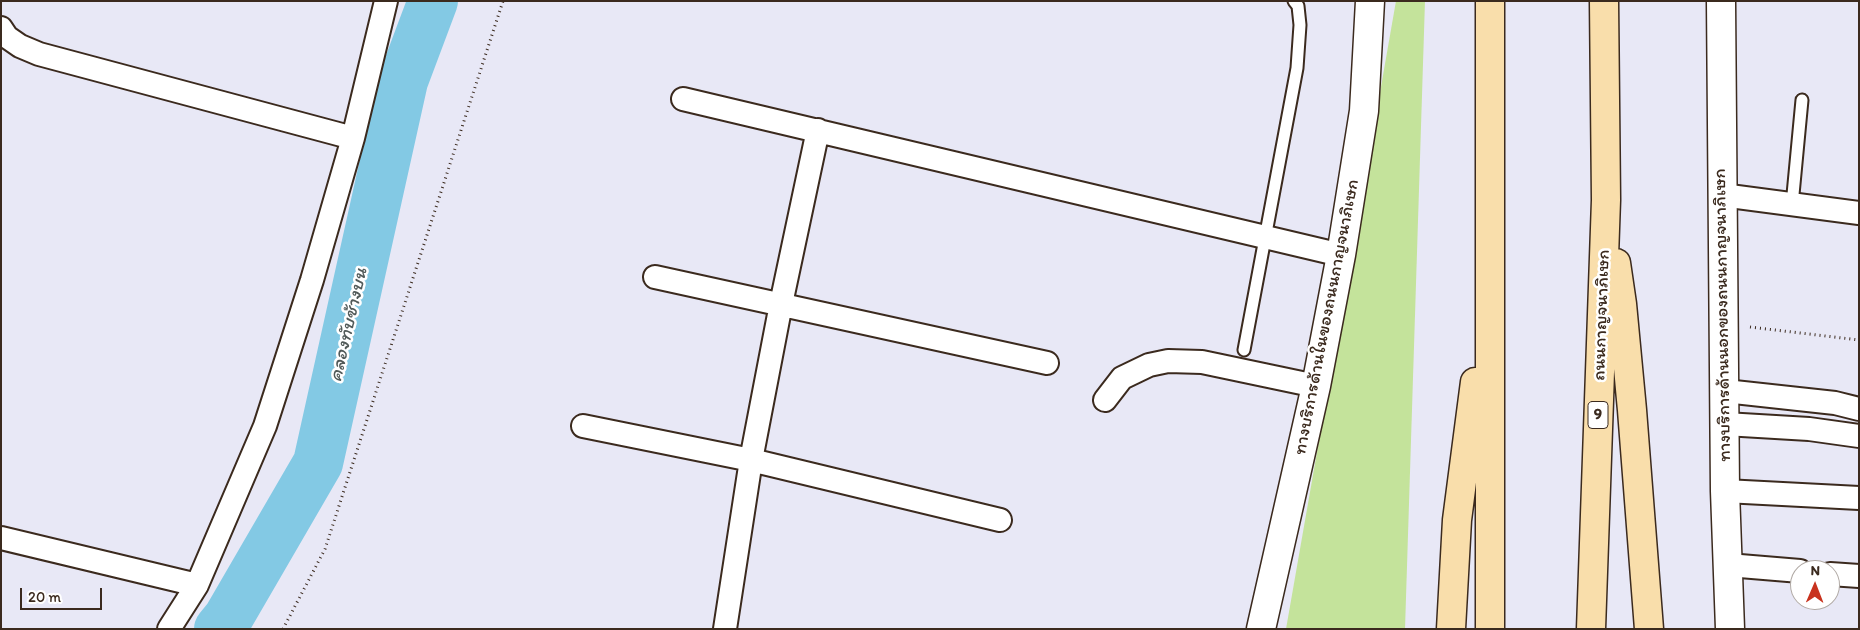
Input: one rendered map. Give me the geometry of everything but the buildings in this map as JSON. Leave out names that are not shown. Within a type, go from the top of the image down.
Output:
[{"type":"highway","points":[[1490,1],[1490,629]]},
{"type":"highway","name":"ถนนกาญจนาภิเษก","points":[[1591,629],[1606,200],[1604,1]]},
{"type":"highway","points":[[1606,200],[1622,304],[1648,629]]},
{"type":"highway","points":[[1451,629],[1458,520],[1490,272]]},
{"type":"main road","name":"ทางบริการด้านในของถนนกาญจนาภิเษก","points":[[1261,629],[1316,386],[1341,255],[1364,111],[1370,1]]},
{"type":"main road","name":"ทางบริการด้านนอกของถนนกาญจนาภิเษก","points":[[1721,1],[1725,491],[1730,629]]},
{"type":"street","points":[[169,629],[197,585],[265,426],[312,280],[353,138],[385,2]]},
{"type":"street","points":[[1,28],[7,37],[20,46],[39,54],[353,138]]},
{"type":"street","points":[[683,99],[1341,255]]},
{"type":"street","points":[[725,629],[751,460],[780,304],[818,130]]},
{"type":"street","points":[[1722,196],[1859,213]]},
{"type":"street","points":[[655,277],[1046,364]]},
{"type":"street","points":[[1105,400],[1122,378],[1149,365],[1168,361],[1202,362],[1316,386]]},
{"type":"street","points":[[1725,391],[1835,403],[1859,409]]},
{"type":"street","points":[[1725,424],[1809,429],[1859,436]]},
{"type":"street","points":[[583,426],[751,460],[1000,520]]},
{"type":"street","points":[[1725,491],[1859,498]]},
{"type":"street","points":[[1,538],[197,585]]},
{"type":"street","points":[[1728,565],[1790,570]]},
{"type":"street","points":[[1840,575],[1859,576]]},
{"type":"lane","points":[[1244,350],[1297,68],[1300,25],[1298,6],[1294,1]]},
{"type":"lane","points":[[1792,205],[1802,100]]},
{"type":"path","points":[[283,629],[326,549],[503,1]]},
{"type":"path","points":[[1724,324],[1859,340]]},
{"type":"green space","points":[[1396,1],[1425,1],[1405,629],[1286,629]]},
{"type":"waterway","name":"คลองทับช้างบน","points":[[219,629],[228,618],[318,463],[403,81],[433,1]]}]
